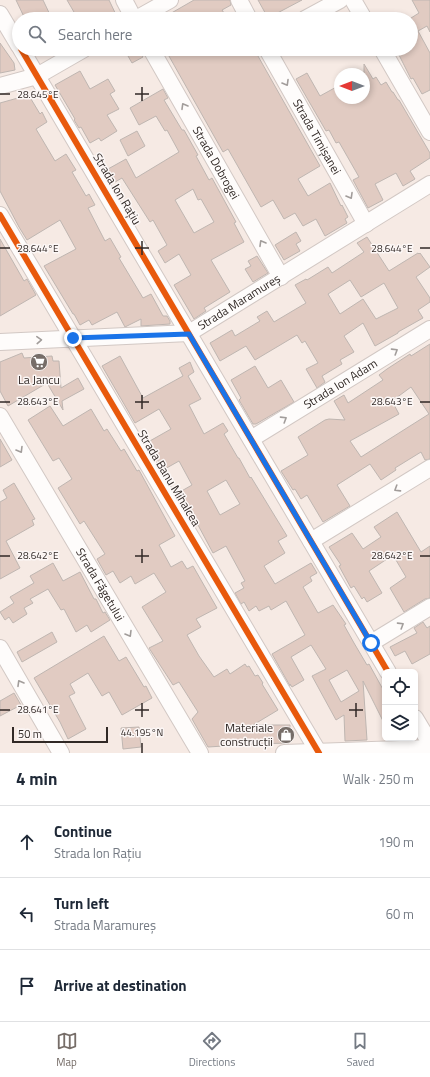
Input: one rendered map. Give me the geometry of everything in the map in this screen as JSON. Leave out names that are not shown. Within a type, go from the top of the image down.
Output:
[{"type":"street","points":[[124,0],[131,12]]},
{"type":"street","points":[[148,12],[170,0]]},
{"type":"street","points":[[239,0],[246,12]]},
{"type":"street","points":[[318,12],[340,0]]},
{"type":"street","points":[[353,0],[360,12]]},
{"type":"street","points":[[0,14],[12,34]]},
{"type":"street","name":"Strada Ion Rațiu","points":[[25,56],[386,669]]},
{"type":"street","points":[[0,86],[37,76],[72,56]]},
{"type":"street","name":"Strada Dobrogei","points":[[156,56],[281,277]]},
{"type":"street","name":"Strada Timișanei","points":[[271,56],[366,224]]},
{"type":"street","points":[[386,56],[430,132]]},
{"type":"street","name":"Strada Maramureș","points":[[0,342],[189,334],[430,184]]},
{"type":"street","name":"Strada Banu Mihalcea","points":[[0,215],[319,752]]},
{"type":"street","name":"Strada Ion Adam","points":[[251,439],[430,329]]},
{"type":"street","name":"Strada Făgetului","points":[[0,416],[200,753]]},
{"type":"street","points":[[311,541],[430,468]]},
{"type":"street","points":[[371,643],[430,607]]},
{"type":"street","points":[[0,648],[61,753]]},
{"type":"street","points":[[418,723],[430,743]]},
{"type":"street","points":[[284,753],[430,748]]},
{"type":"building","points":[[16,0],[43,0],[49,12],[22,12]]},
{"type":"building","points":[[67,0],[109,0],[115,12],[74,12]]},
{"type":"building","points":[[194,0],[230,0],[231,5],[222,10],[223,12],[173,12]]},
{"type":"building","points":[[258,0],[302,0],[279,12],[265,12]]},
{"type":"building","points":[[412,0],[430,0],[430,32],[427,26],[418,31],[419,13]]},
{"type":"building","points":[[418,31],[430,53],[430,90],[422,94],[413,78],[411,79],[400,56],[418,56]]},
{"type":"building","points":[[0,43],[14,63],[15,70],[0,73]]},
{"type":"building","points":[[128,56],[143,57],[132,63]]},
{"type":"building","points":[[169,56],[258,56],[320,166],[298,179],[308,196],[330,183],[348,217],[345,219],[347,223],[325,236],[316,219],[303,226],[295,213],[284,219],[273,200],[261,207],[228,149],[223,152]]},
{"type":"building","points":[[80,71],[90,89],[108,79],[115,91],[110,94],[119,109],[107,115],[117,131],[101,141],[99,138],[90,143],[81,127],[79,128],[74,120],[75,119],[55,85]]},
{"type":"building","points":[[307,73],[320,96],[334,88],[334,104],[370,104],[370,74],[373,79],[376,77],[381,85],[386,82],[399,100],[430,153],[430,158],[410,171],[415,179],[403,186],[396,173],[375,184],[383,200],[368,208],[353,180],[359,177],[339,142],[336,143],[329,130],[326,131],[296,79]]},
{"type":"building","points":[[163,89],[168,98],[164,100],[182,130],[184,130],[198,155],[196,156],[209,180],[212,178],[236,222],[234,223],[244,242],[211,260],[230,292],[204,308],[206,311],[194,319],[174,285],[191,275],[179,254],[165,263],[158,251],[167,245],[153,220],[150,222],[122,178],[115,182],[108,169],[126,159],[136,178],[179,152],[167,130],[165,131],[156,116],[139,125],[130,108]],"holes":[[[193,189],[198,200],[201,199],[214,222],[194,233],[175,200]]]},
{"type":"building","points":[[25,96],[31,99],[40,114],[42,112],[47,122],[36,129],[55,161],[66,154],[76,170],[72,172],[86,196],[89,194],[95,205],[88,208],[105,241],[110,238],[121,257],[119,258],[143,298],[151,294],[163,316],[167,316],[170,324],[141,326],[141,319],[125,327],[117,312],[92,325],[89,320],[80,325],[73,314],[44,266],[76,249],[60,220],[27,240],[0,191],[0,103]]},
{"type":"building","points":[[137,131],[145,146],[128,156],[120,140]]},
{"type":"building","points":[[296,232],[301,241],[296,244],[300,251],[284,260],[275,245]]},
{"type":"building","points":[[367,237],[389,271],[420,253],[430,267],[416,277],[430,298],[430,302],[418,310],[423,318],[375,346],[363,323],[344,336],[354,352],[340,360],[342,364],[322,376],[325,382],[317,388],[306,369],[318,363],[305,341],[302,343],[297,335],[255,360],[246,346],[220,361],[210,343],[232,330],[235,336],[260,321],[257,317],[267,311],[274,322],[306,303],[295,285],[306,279],[307,280],[328,267],[332,273],[364,252],[357,243]],"holes":[[[350,280],[361,297],[384,283],[398,308],[376,319],[363,299],[340,314],[328,294]]]},
{"type":"building","points":[[0,239],[24,281],[27,279],[36,295],[0,316]]},
{"type":"building","points":[[257,256],[268,273],[253,282],[245,269],[251,266],[248,261]]},
{"type":"building","points":[[430,344],[430,459],[425,460],[421,452],[395,468],[396,470],[381,480],[370,464],[337,485],[350,506],[323,522],[307,495],[301,499],[295,489],[293,490],[281,471],[308,455],[298,437],[325,420],[345,420],[334,401],[344,395],[348,403],[383,380],[379,375],[387,369],[410,354],[411,356]],"holes":[[[411,387],[429,414],[361,457],[350,441],[399,414],[392,401]]]},
{"type":"building","points":[[22,353],[24,358],[52,356],[53,361],[59,361],[61,388],[78,378],[84,389],[62,401],[63,410],[47,383],[8,406],[0,391],[0,362]]},
{"type":"building","points":[[120,356],[143,398],[183,376],[179,368],[190,362],[194,372],[188,376],[201,399],[189,405],[204,434],[223,423],[228,431],[224,434],[287,536],[278,541],[285,553],[264,566],[275,584],[311,563],[317,573],[310,577],[312,581],[303,587],[318,613],[333,605],[346,624],[344,625],[354,643],[367,665],[369,664],[382,688],[382,719],[363,681],[367,740],[345,741],[344,715],[336,720],[312,676],[326,669],[311,645],[291,657],[304,680],[292,687],[290,684],[290,686],[272,654],[305,635],[286,601],[271,610],[269,606],[259,611],[256,606],[249,611],[244,602],[241,604],[235,593],[244,588],[241,583],[245,581],[226,546],[213,553],[198,525],[196,526],[189,516],[190,515],[178,493],[192,485],[179,461],[163,470],[148,442],[171,429],[159,409],[135,423],[102,366]],"holes":[[[226,480],[240,504],[220,515],[207,491]],[[347,670],[359,691],[341,702],[329,680]]]},
{"type":"building","points":[[255,366],[268,388],[281,380],[294,402],[256,424],[253,424],[239,400],[241,398],[231,380]]},
{"type":"building","points":[[50,406],[63,426],[91,409],[104,431],[107,429],[121,451],[124,449],[137,471],[139,470],[175,536],[159,545],[171,567],[182,561],[187,569],[193,566],[217,608],[196,619],[201,627],[187,635],[199,656],[214,677],[227,669],[230,674],[245,664],[247,667],[249,666],[255,676],[258,675],[278,710],[253,725],[290,725],[289,743],[208,747],[192,719],[198,712],[179,682],[173,685],[149,648],[163,641],[142,607],[166,592],[154,573],[135,584],[131,576],[120,583],[113,571],[106,575],[97,559],[105,554],[84,521],[80,524],[58,488],[72,479],[59,458],[53,461],[28,420]]},
{"type":"building","points":[[0,439],[12,460],[0,467]]},
{"type":"building","points":[[14,483],[35,519],[32,520],[34,525],[6,541],[20,568],[0,579],[0,502],[7,498],[3,490]]},
{"type":"building","points":[[397,512],[421,552],[430,546],[430,598],[425,599],[404,612],[390,588],[406,577],[393,555],[369,571],[382,593],[367,602],[364,597],[362,599],[354,586],[351,588],[339,566],[341,565],[329,547],[352,533],[363,549],[381,537],[374,527]]},
{"type":"building","points":[[53,563],[63,581],[80,572],[94,599],[96,599],[103,613],[105,612],[110,620],[91,632],[87,625],[76,632],[64,609],[61,610],[48,589],[30,599],[33,603],[24,608],[27,614],[13,623],[9,617],[5,620],[0,612],[14,603],[10,597],[34,583],[30,576]]},
{"type":"building","points":[[423,622],[427,628],[430,626],[430,654],[412,664],[405,651],[395,656],[390,647],[417,633],[414,628]]},
{"type":"building","points":[[52,632],[57,642],[22,662],[17,652]]},
{"type":"building","points":[[104,636],[119,661],[126,657],[144,687],[146,686],[152,698],[122,715],[109,692],[102,696],[88,673],[70,684],[75,693],[69,696],[86,729],[68,739],[60,722],[34,678]]},
{"type":"building","points":[[14,693],[21,705],[0,716],[0,701]]},
{"type":"building","points":[[139,727],[141,747],[123,749],[121,728]]},
{"type":"cycle path","points":[[25,56],[386,669]]},
{"type":"cycle path","points":[[0,215],[319,753]]},
{"type":"place","name":"La Jancu","points":[[39,362]]},
{"type":"place","name":"Materiale construcții","points":[[286,735]]},
{"type":"route","points":[[73,338],[189,334],[371,643]]}]
